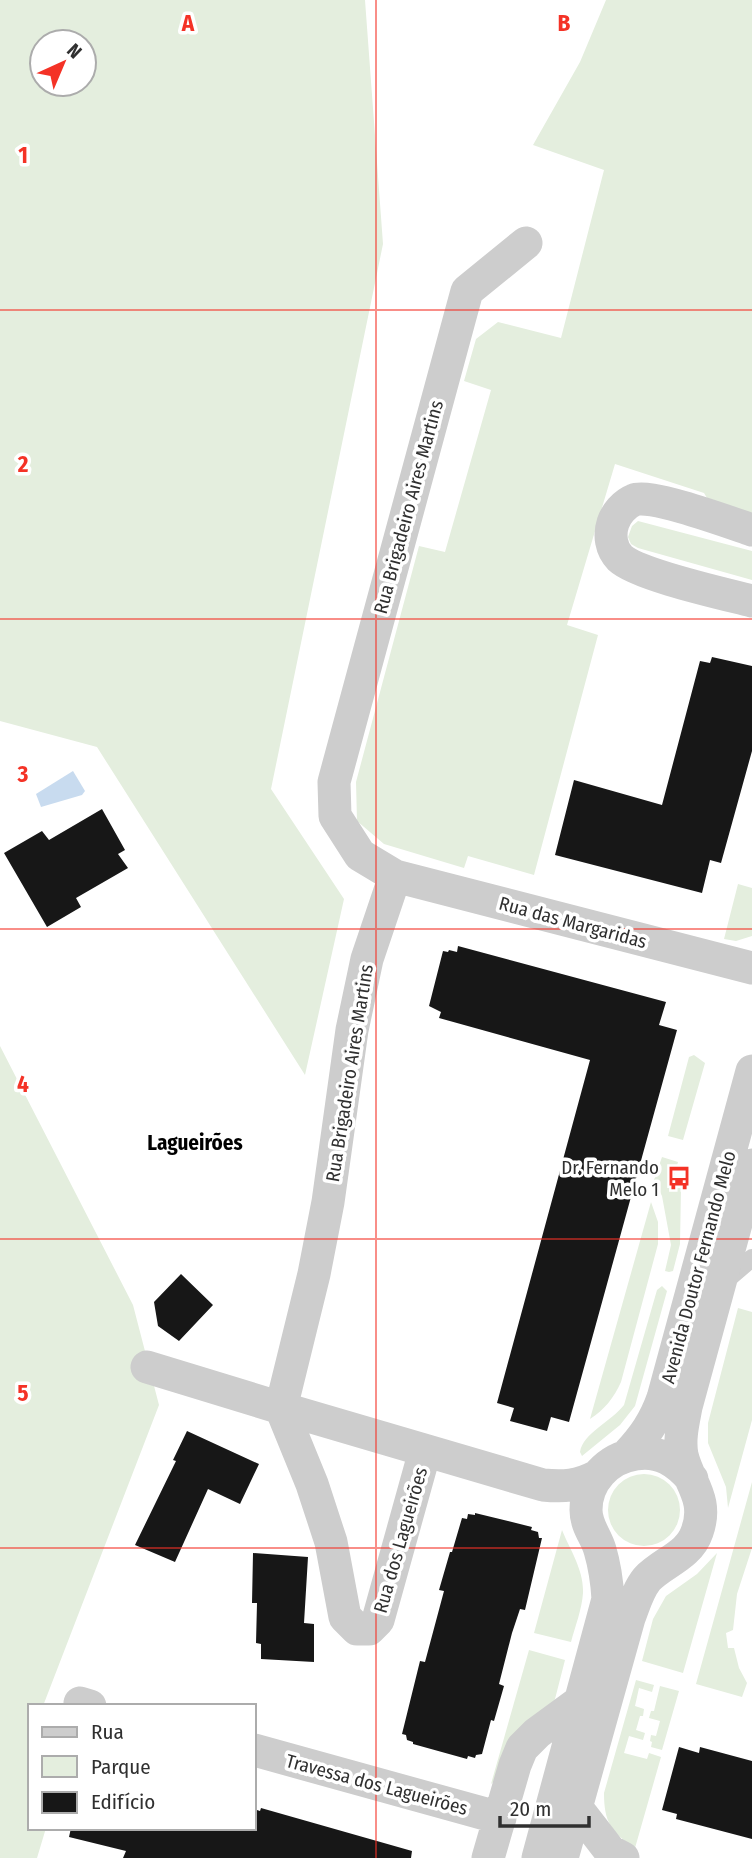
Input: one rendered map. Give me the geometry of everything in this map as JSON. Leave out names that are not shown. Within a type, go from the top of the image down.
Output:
[{"type":"street","name":"Rua Brigadeiro Aires Martins","points":[[281,1408],[314,1274],[328,1202],[352,1030],[367,959],[395,876],[360,855],[335,816],[334,782],[467,291],[526,243]]},
{"type":"street","points":[[752,530],[659,501],[635,499],[621,509],[612,524],[611,542],[620,558],[639,570],[752,601]]},
{"type":"street","name":"Rua das Margaridas","points":[[395,876],[752,968]]},
{"type":"street","name":"Avenida Doutor Fernando Melo","points":[[597,1476],[611,1463],[627,1455],[647,1434],[656,1418],[752,1071]]},
{"type":"street","name":"Avenida Doutor Fernando Melo","points":[[562,1858],[629,1618],[647,1579],[686,1550],[696,1534],[701,1515],[700,1496],[682,1455],[681,1436],[686,1407],[752,1164]]},
{"type":"street","points":[[147,1367],[543,1485],[563,1487],[581,1484],[597,1476]]},
{"type":"street","name":"Rua dos Lagueirões","points":[[281,1408],[312,1484],[331,1542],[345,1617],[357,1629],[369,1629],[378,1620],[425,1451]]},
{"type":"street","points":[[627,1455],[646,1452],[664,1456],[680,1465],[692,1479]]},
{"type":"street","points":[[538,1858],[608,1599],[606,1573],[586,1510],[589,1492],[597,1476]]},
{"type":"street","points":[[543,1485],[559,1493],[577,1509],[594,1538],[614,1559],[632,1567],[651,1568],[670,1562]]},
{"type":"street","points":[[488,1858],[514,1765],[522,1748],[537,1733],[582,1700]]},
{"type":"street","name":"Travessa dos Lagueirões","points":[[256,1751],[500,1818]]},
{"type":"street","points":[[576,1807],[613,1856]]},
{"type":"lane","name":"Avenida Doutor Fernando Melo","points":[[719,1286],[752,1258]]},
{"type":"green space","points":[[0,0],[365,0],[383,244],[271,789],[344,899],[305,1075],[97,747],[0,721]]},
{"type":"green space","points":[[606,0],[752,0],[752,519],[713,508],[704,493],[615,464],[567,625],[598,635],[534,875],[468,856],[464,868],[384,844],[357,821],[356,782],[419,546],[445,552],[491,390],[464,381],[476,339],[498,322],[561,338],[604,170],[533,145],[580,62]]},
{"type":"green space","points":[[638,521],[752,551],[752,580],[638,548],[631,544],[628,537],[632,526]]},
{"type":"green space","points":[[738,884],[752,888],[752,936],[736,941],[724,939]]},
{"type":"green space","points":[[0,1046],[133,1305],[159,1405],[44,1704],[28,1704],[28,1830],[45,1830],[37,1858],[0,1858]]},
{"type":"green space","points":[[694,1055],[705,1063],[683,1140],[668,1136],[689,1057]]},
{"type":"green space","points":[[662,1157],[678,1162],[672,1184],[681,1188],[680,1244],[673,1271],[669,1272],[665,1271],[671,1245],[662,1196],[654,1180]]},
{"type":"green space","points":[[651,1202],[658,1222],[658,1244],[621,1382],[608,1403],[590,1419]]},
{"type":"green space","points":[[662,1286],[667,1291],[635,1406],[620,1425],[582,1456],[580,1452],[586,1439],[624,1405],[657,1290]]},
{"type":"green space","points":[[738,1308],[752,1312],[752,1420],[728,1508],[726,1487],[708,1443],[708,1423]]},
{"type":"green space","points":[[644,1474],[664,1480],[674,1490],[680,1510],[674,1530],[664,1540],[644,1546],[624,1540],[614,1530],[608,1510],[614,1490],[624,1480]]},
{"type":"green space","points":[[752,1482],[752,1548],[737,1594],[733,1630],[726,1633],[728,1648],[734,1648],[739,1668],[747,1683],[742,1697],[696,1684]]},
{"type":"green space","points":[[562,1530],[579,1568],[583,1585],[581,1605],[571,1642],[534,1633]]},
{"type":"green space","points":[[717,1553],[683,1673],[642,1661],[653,1619],[666,1596],[697,1574]]},
{"type":"green space","points":[[529,1650],[565,1660],[555,1699],[548,1712],[491,1784]]},
{"type":"green space","points":[[636,1680],[654,1685],[652,1692],[639,1688],[635,1706],[644,1709],[636,1730],[645,1733],[643,1740],[629,1736],[624,1753],[647,1759],[649,1753],[661,1757],[635,1848],[620,1837],[607,1819],[604,1793]]},
{"type":"green space","points":[[660,1686],[679,1691],[662,1750],[651,1747],[650,1741],[651,1735],[656,1736],[660,1721],[649,1718],[651,1711],[654,1711]]},
{"type":"water","points":[[73,771],[85,791],[82,795],[41,807],[36,794]]},
{"type":"building","points":[[712,657],[752,666],[752,751],[721,863],[710,860],[702,893],[555,855],[574,780],[662,805],[700,661],[710,663]]},
{"type":"building","points":[[102,809],[125,850],[118,854],[128,868],[76,898],[81,907],[47,927],[4,853],[42,831],[49,840]]},
{"type":"building","points":[[458,946],[666,1002],[659,1025],[677,1030],[569,1422],[551,1417],[547,1431],[510,1421],[514,1408],[497,1403],[590,1060],[439,1018],[441,1012],[429,1006],[443,951],[457,952]]},
{"type":"building","points":[[181,1274],[213,1305],[179,1341],[158,1326],[154,1302]]},
{"type":"building","points":[[187,1431],[259,1464],[240,1504],[208,1489],[175,1562],[135,1545],[176,1461],[173,1460]]},
{"type":"building","points":[[475,1513],[532,1527],[531,1530],[538,1532],[539,1538],[542,1538],[525,1610],[520,1609],[512,1633],[499,1684],[504,1686],[494,1721],[491,1720],[482,1754],[476,1755],[475,1758],[468,1756],[467,1759],[413,1744],[402,1734],[420,1661],[425,1662],[444,1591],[439,1590],[450,1552],[462,1518],[467,1519],[468,1514]]},
{"type":"building","points":[[253,1553],[308,1557],[304,1623],[314,1624],[314,1662],[261,1659],[261,1644],[256,1643],[257,1603],[252,1603]]},
{"type":"building","points":[[679,1747],[699,1753],[700,1747],[752,1761],[752,1839],[676,1819],[677,1814],[662,1810]]},
{"type":"building","points":[[261,1808],[412,1851],[411,1858],[123,1858],[126,1851],[69,1837],[71,1830],[256,1830],[256,1810],[260,1811]]},
{"type":"place","name":"Dr. Fernando Melo 1","points":[[679,1178]]},
{"type":"district","name":"Lagueirões","points":[[195,1143]]}]
